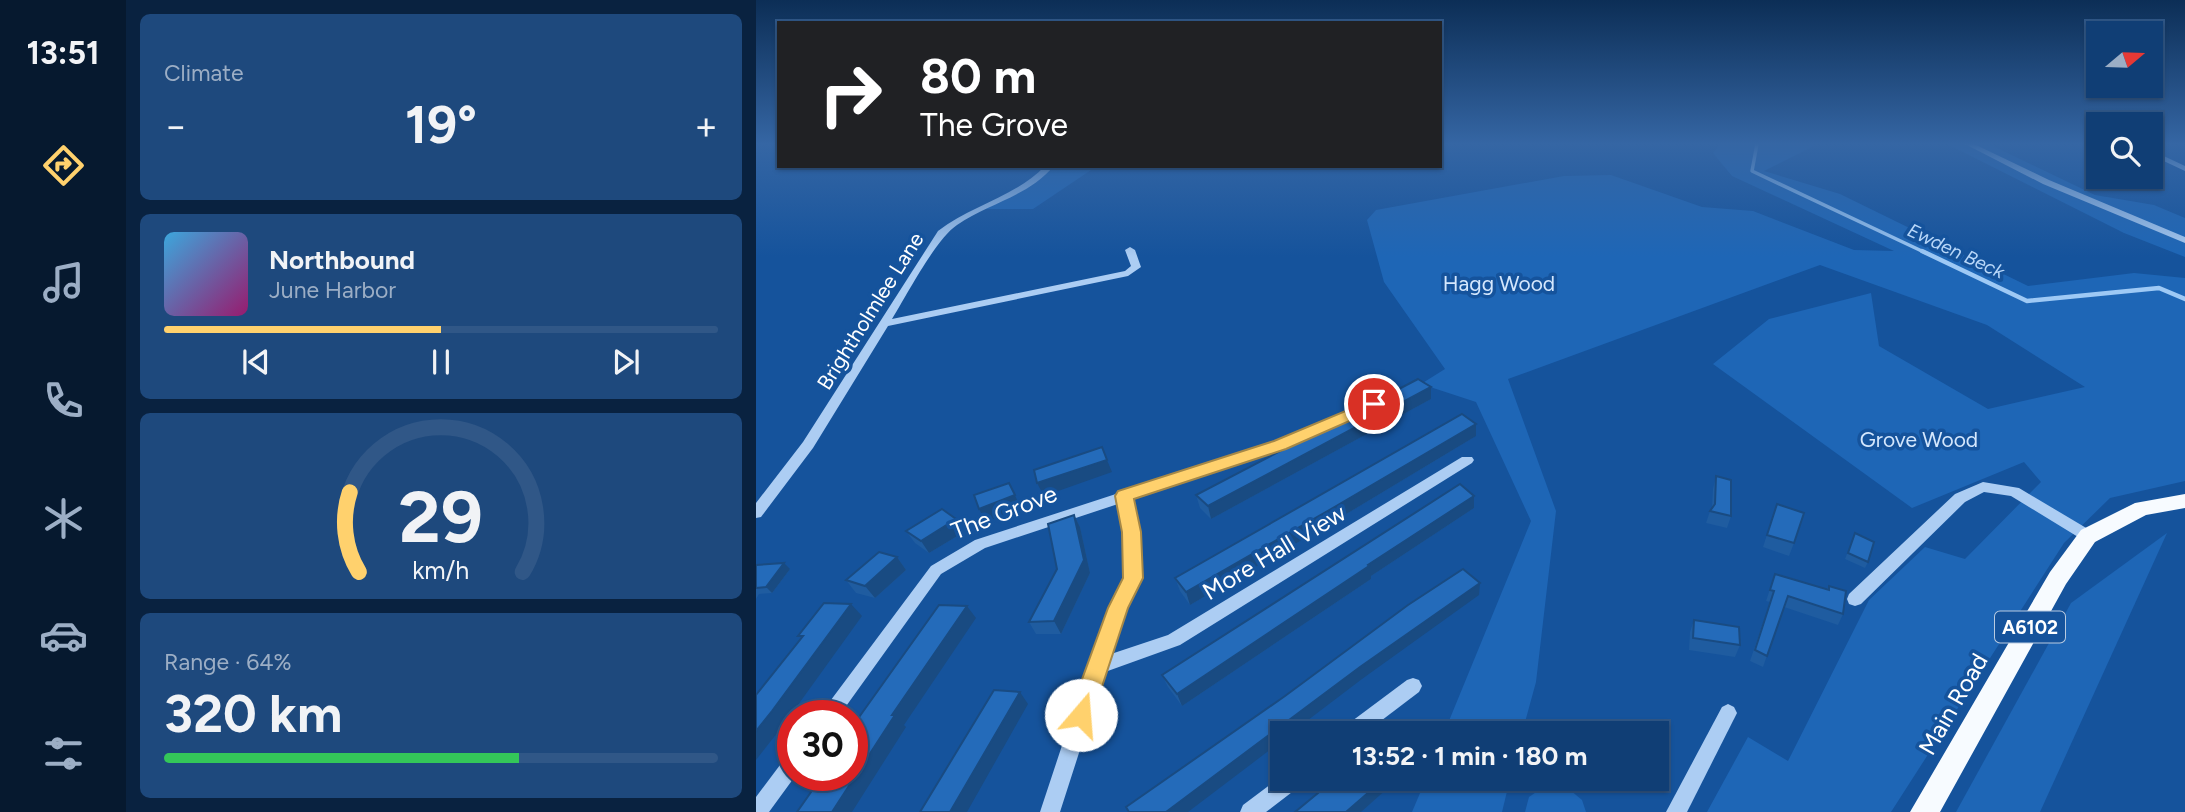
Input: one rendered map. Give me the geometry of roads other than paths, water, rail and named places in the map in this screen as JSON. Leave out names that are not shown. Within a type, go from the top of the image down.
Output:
[{"type":"main road","name":"Main Road","points":[[1924,812],[2058,578],[2088,536],[2142,508],[2185,501]]},
{"type":"street","name":"Brightholmlee Lane","points":[[756,513],[808,445],[942,233],[956,220],[1018,191],[1030,182]]},
{"type":"street","points":[[2046,182],[2185,240]]},
{"type":"street","points":[[884,324],[1128,274],[1136,267],[1130,250]]},
{"type":"street","name":"The Grove","points":[[840,700],[936,570],[980,544],[1280,445],[1374,404]]},
{"type":"street","name":"More Hall View","points":[[1097,667],[1174,640],[1467,460]]},
{"type":"street","points":[[1855,599],[1960,498],[1983,487],[2014,492],[2088,536]]},
{"type":"street","points":[[1050,812],[1097,667],[1118,608],[1133,578],[1131,532],[1124,496]]},
{"type":"street","points":[[1368,721],[1413,686]]},
{"type":"street","points":[[1676,812],[1728,713]]},
{"type":"street","points":[[757,812],[777,785]]},
{"type":"street","points":[[1250,812],[1277,791]]},
{"type":"waterway","name":"Ewden Beck","points":[[1775,182],[1926,253]]},
{"type":"waterway","name":"Ewden Beck","points":[[1922,251],[2027,301],[2159,288],[2185,299]]},
{"type":"park label","name":"Hagg Wood","points":[[1499,283]]},
{"type":"park label","name":"Grove Wood","points":[[1919,439]]}]
